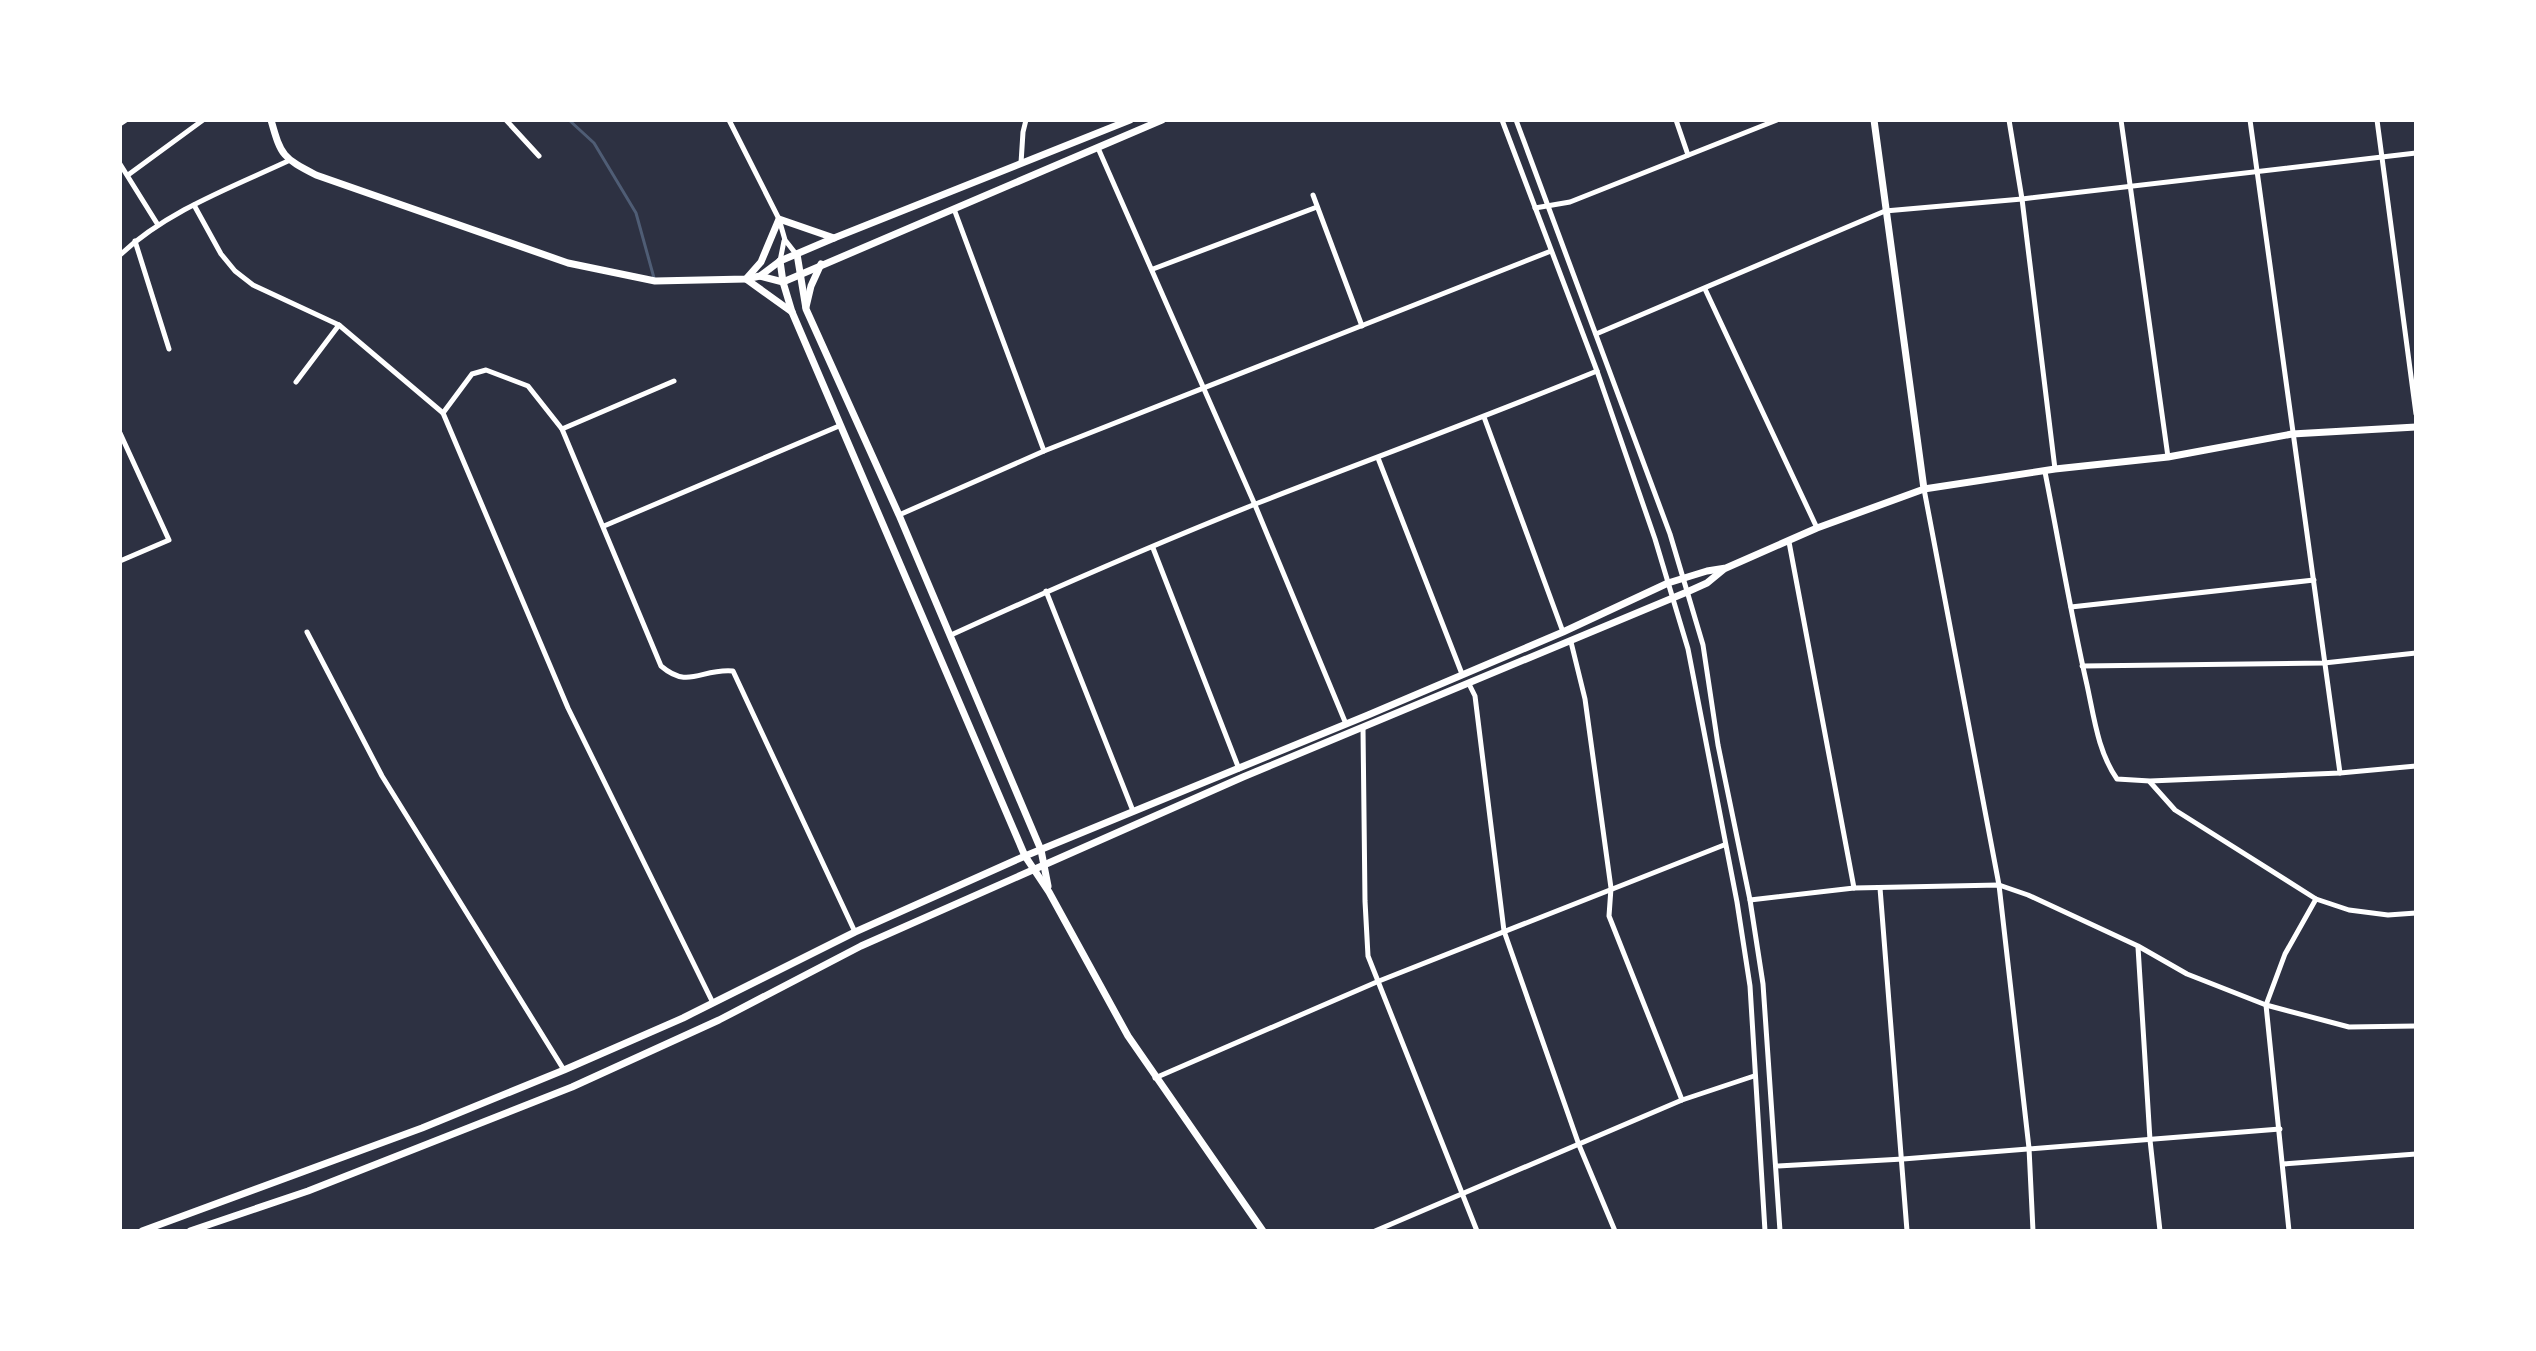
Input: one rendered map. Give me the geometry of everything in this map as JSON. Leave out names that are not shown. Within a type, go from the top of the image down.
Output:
[{"type":"street","points":[[120,124],[126,120]]},
{"type":"street","points":[[128,175],[203,120]]},
{"type":"street","points":[[271,120],[278,145],[288,161],[316,175],[568,263],[655,281],[760,276],[780,261],[834,238],[1130,120]]},
{"type":"street","points":[[506,120],[539,156]]},
{"type":"street","points":[[729,120],[779,219],[785,240],[797,254],[806,309],[899,515],[1041,850],[1049,892]]},
{"type":"street","points":[[1021,163],[1026,120]]},
{"type":"street","points":[[760,276],[783,282],[1162,120]]},
{"type":"street","points":[[1502,120],[1597,371],[1688,649],[1737,902],[1750,986],[1765,1231]]},
{"type":"street","points":[[1516,120],[1683,577],[1703,645],[1718,745],[1750,900],[1763,984],[1780,1231]]},
{"type":"street","points":[[1676,120],[1688,155]]},
{"type":"street","points":[[1535,208],[1570,202],[1777,120]]},
{"type":"street","points":[[1874,120],[1924,489],[1999,885],[2029,1148],[2033,1231]]},
{"type":"street","points":[[2009,120],[2022,199],[2055,469]]},
{"type":"street","points":[[2121,120],[2168,457]]},
{"type":"street","points":[[2250,120],[2340,773]]},
{"type":"street","points":[[2377,120],[2416,414]]},
{"type":"street","points":[[1097,147],[1255,505],[1346,724]]},
{"type":"street","points":[[1596,334],[1885,211],[2022,199],[2416,153]]},
{"type":"street","points":[[120,255],[158,225],[288,161]]},
{"type":"street","points":[[120,164],[158,225]]},
{"type":"street","points":[[1313,195],[1362,326]]},
{"type":"street","points":[[194,205],[221,254],[235,271],[253,285],[339,325],[443,413],[568,708],[713,1003]]},
{"type":"street","points":[[1153,269],[1317,207]]},
{"type":"street","points":[[954,208],[1044,451]]},
{"type":"street","points":[[746,279],[761,262],[779,219]]},
{"type":"street","points":[[779,219],[834,238]]},
{"type":"street","points":[[785,240],[780,261],[792,312],[1025,856],[1049,892],[1111,1007],[1155,1078],[1263,1231]]},
{"type":"street","points":[[135,241],[169,349]]},
{"type":"street","points":[[899,515],[1044,451],[1551,251]]},
{"type":"street","points":[[806,309],[811,286],[821,264]]},
{"type":"street","points":[[746,279],[792,312]]},
{"type":"street","points":[[1705,289],[1817,528]]},
{"type":"street","points":[[296,382],[339,325]]},
{"type":"street","points":[[443,413],[472,374],[486,370],[528,386],[562,429],[661,666],[674,678],[688,679],[718,670],[733,671],[855,932]]},
{"type":"street","points":[[951,635],[1046,591],[1255,505],[1597,371]]},
{"type":"street","points":[[562,429],[674,381]]},
{"type":"street","points":[[1484,417],[1563,632]]},
{"type":"street","points":[[604,526],[839,426]]},
{"type":"street","points":[[142,1231],[422,1128],[564,1070],[683,1018],[855,932],[1025,856],[1563,632],[1668,583],[1726,568],[1817,528],[1924,489],[2055,469],[2168,457],[2292,434],[2416,427]]},
{"type":"street","points":[[120,433],[169,540],[120,561]]},
{"type":"street","points":[[1378,458],[1462,674]]},
{"type":"street","points":[[2045,472],[2082,666],[2102,750],[2117,779],[2150,781],[2340,773],[2416,766]]},
{"type":"street","points":[[1789,542],[1854,888]]},
{"type":"street","points":[[1153,548],[1239,769]]},
{"type":"street","points":[[190,1231],[308,1191],[572,1087],[719,1020],[861,946],[1243,777],[1687,592],[1707,583],[1726,568]]},
{"type":"street","points":[[2071,607],[2314,580]]},
{"type":"street","points":[[1046,591],[1133,811]]},
{"type":"street","points":[[307,632],[382,776],[564,1070]]},
{"type":"street","points":[[1571,642],[1585,699],[1611,888],[1609,916],[1682,1100]]},
{"type":"street","points":[[2082,666],[2324,663],[2416,653]]},
{"type":"street","points":[[1469,684],[1475,696],[1504,931],[1579,1145],[1615,1231]]},
{"type":"street","points":[[1363,728],[1368,956],[1477,1231]]},
{"type":"street","points":[[2150,781],[2175,810],[2316,899],[2349,910],[2388,915],[2416,913]]},
{"type":"street","points":[[1155,1078],[1379,981],[1724,845]]},
{"type":"street","points":[[1750,900],[1854,888],[1999,885],[2028,895],[2138,946],[2187,974],[2266,1005],[2349,1027],[2416,1026]]},
{"type":"street","points":[[1880,888],[1907,1231]]},
{"type":"street","points":[[2289,1231],[2266,1005],[2285,954],[2316,899]]},
{"type":"street","points":[[2138,946],[2150,1140],[2160,1231]]},
{"type":"street","points":[[1375,1231],[1682,1100],[1754,1076]]},
{"type":"street","points":[[1776,1166],[2280,1129]]},
{"type":"street","points":[[2283,1164],[2416,1154]]},
{"type":"waterway","points":[[569,120],[594,143],[636,213],[654,278]]}]
